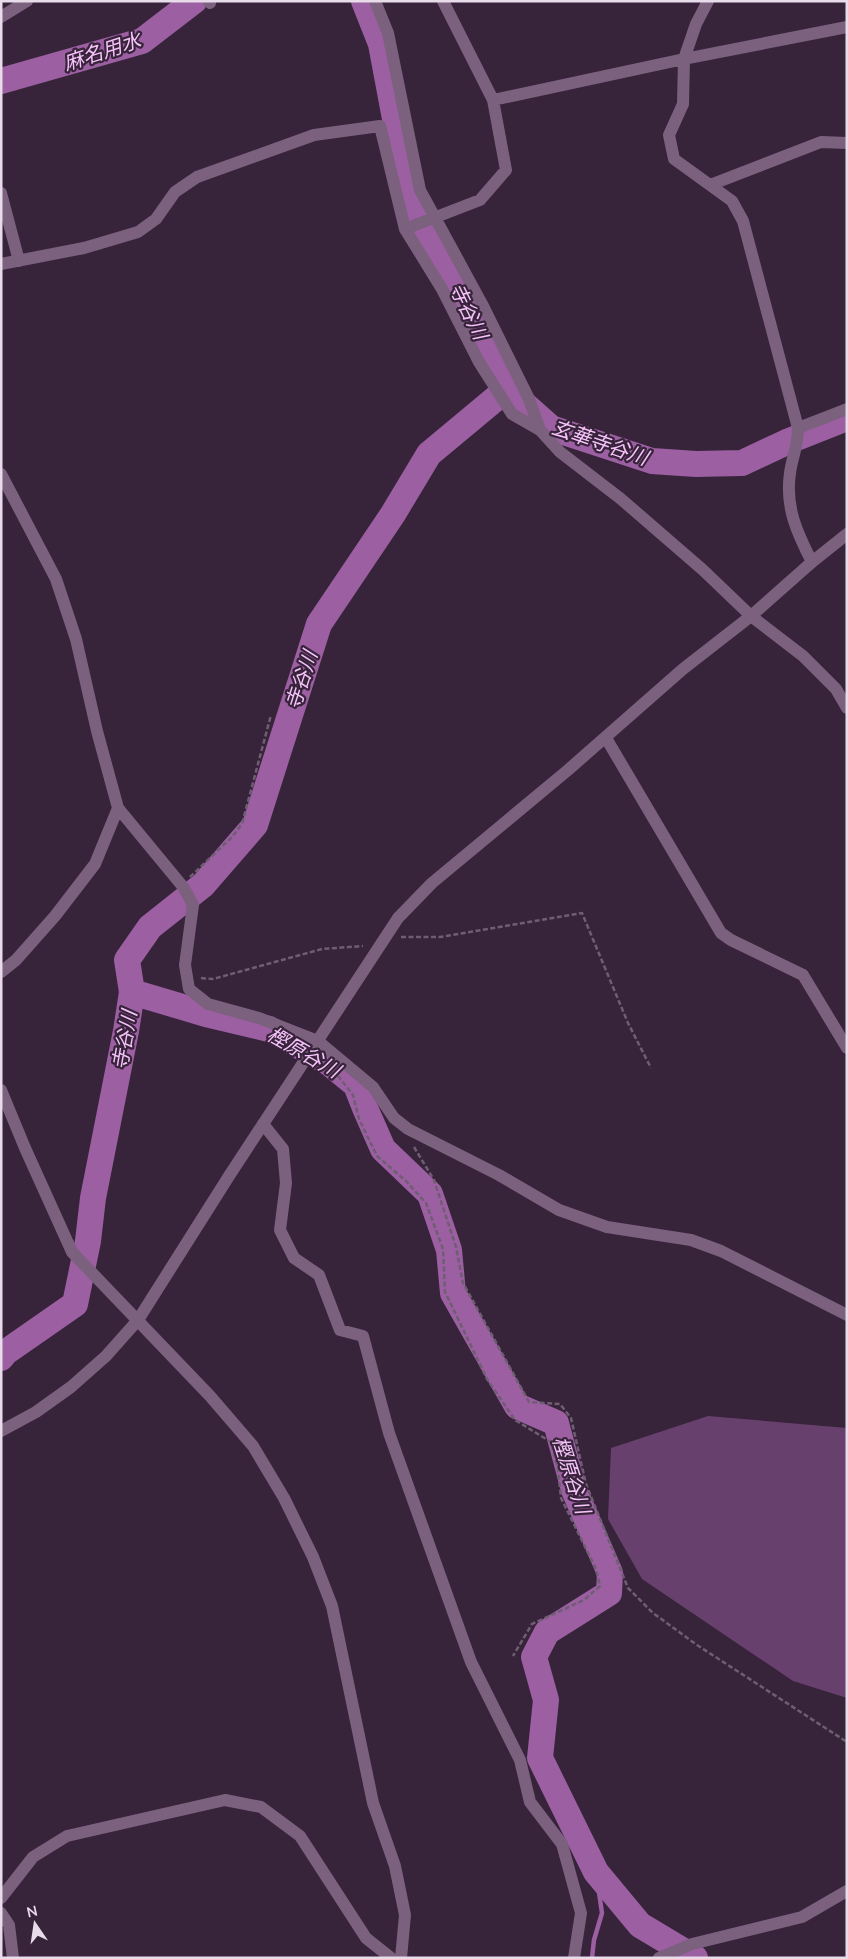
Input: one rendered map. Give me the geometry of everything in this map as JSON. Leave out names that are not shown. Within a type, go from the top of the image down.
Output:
[{"type":"street","points":[[1,17],[27,1]]},
{"type":"street","points":[[375,1],[388,33],[420,190],[482,304],[529,399],[540,430]]},
{"type":"street","points":[[405,229],[480,200],[506,170],[493,100],[443,1]]},
{"type":"street","points":[[708,1],[696,24],[684,59],[683,104],[669,135],[674,159],[732,201],[743,221],[798,428],[798,445],[790,473],[789,506],[796,531],[812,562]]},
{"type":"street","points":[[493,100],[847,26]]},
{"type":"street","points":[[1,264],[84,248],[138,232],[156,219],[175,192],[197,177],[314,135],[380,126],[405,229],[442,289],[479,362],[512,414],[540,430],[560,452],[621,499],[703,570],[751,616],[803,656],[836,689],[847,708]]},
{"type":"street","points":[[710,185],[821,142],[847,143]]},
{"type":"street","points":[[1,193],[19,261]]},
{"type":"street","points":[[798,428],[847,409]]},
{"type":"street","points":[[1,474],[56,579],[76,639],[97,731],[118,808],[183,886],[193,905],[186,965],[188,988],[208,1004],[259,1018],[318,1041],[373,1086],[394,1118],[408,1129],[499,1175],[559,1210],[607,1227],[691,1240],[721,1251],[847,1315]]},
{"type":"street","points":[[1,1431],[36,1412],[71,1387],[106,1356],[138,1320],[398,918],[432,884],[847,534]]},
{"type":"street","points":[[606,738],[721,933],[731,940],[803,975],[847,1048]]},
{"type":"street","points":[[1,972],[16,960],[95,864],[118,808]]},
{"type":"street","points":[[1,1090],[72,1252],[210,1396],[253,1446],[284,1498],[313,1557],[332,1606],[373,1803],[395,1866],[406,1916],[401,1958]]},
{"type":"street","points":[[263,1124],[283,1149],[286,1184],[280,1230],[294,1258],[319,1275],[340,1330],[363,1336],[389,1432],[471,1662],[520,1760],[530,1802],[562,1844],[581,1913],[574,1958]]},
{"type":"street","points":[[1,1898],[34,1857],[67,1836],[226,1800],[261,1806],[300,1836],[366,1938],[391,1958]]},
{"type":"street","points":[[659,1958],[692,1944],[802,1916],[846,1894]]},
{"type":"street","points":[[1,1913],[9,1925],[13,1958]]},
{"type":"path","points":[[183,886],[232,837],[242,824],[271,715]]},
{"type":"path","points":[[187,976],[214,979],[322,948],[440,937],[582,912],[628,1023],[651,1068]]},
{"type":"path","points":[[306,1058],[339,1077],[353,1095],[359,1119],[377,1156],[406,1181],[426,1203],[443,1248],[445,1292],[487,1379],[515,1420],[551,1442],[558,1469],[561,1498],[596,1569],[600,1586],[584,1600],[532,1624],[513,1656]]},
{"type":"path","points":[[414,1146],[434,1180],[456,1247],[463,1283],[529,1402],[560,1404],[571,1418],[586,1484],[628,1588],[653,1613],[697,1645],[847,1742]]},
{"type":"shaded area","points":[[708,1416],[847,1428],[847,1698],[793,1681],[642,1579],[608,1519],[611,1448]]},
{"type":"waterway","name":"麻名用水","points":[[1,81],[142,41],[194,1]]},
{"type":"waterway","name":"寺谷川","points":[[364,1],[381,44],[411,204],[462,292],[507,389],[551,428],[652,461],[696,464],[742,463],[789,441],[847,418]]},
{"type":"waterway","name":"寺谷川","points":[[1,1358],[6,1352],[75,1304],[132,992],[127,960],[150,927],[203,885],[255,825],[319,624],[393,514],[429,454],[507,389]]},
{"type":"waterway","name":"樫原谷川","points":[[132,992],[206,1014],[269,1029],[329,1063],[356,1085],[383,1149],[430,1194],[449,1250],[453,1293],[517,1406],[556,1423],[574,1490],[610,1573],[609,1593],[547,1632],[534,1657],[546,1700],[540,1758],[596,1872],[640,1925],[695,1958]]},
{"type":"waterway","points":[[592,1958],[594,1940],[602,1913],[596,1872]]},
{"type":"water label","name":"玄華寺谷川","points":[[600,442]]}]
